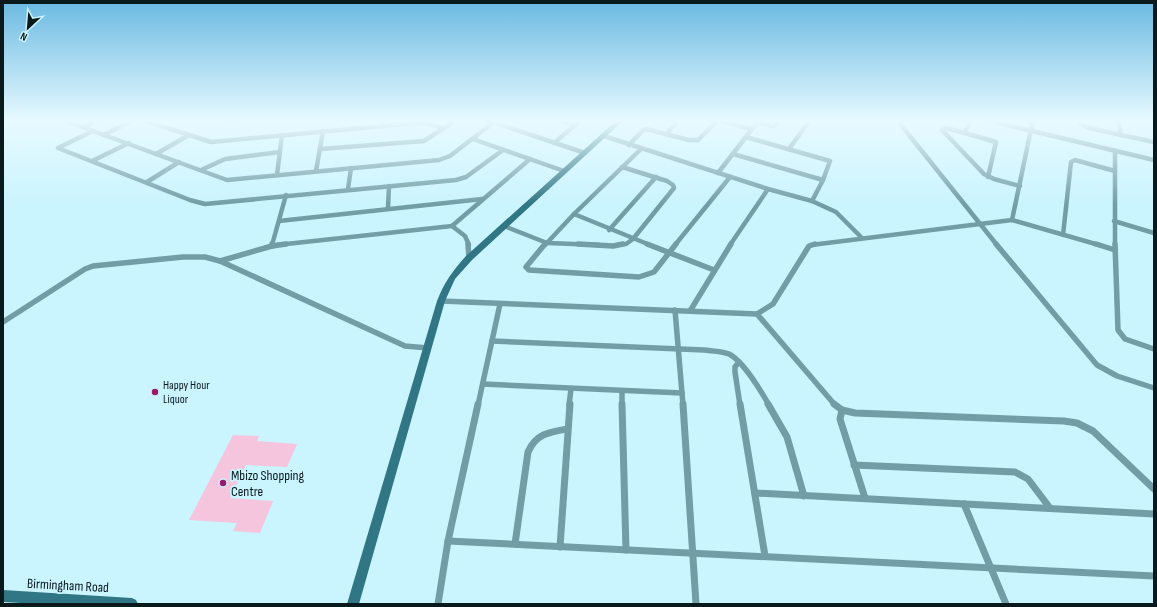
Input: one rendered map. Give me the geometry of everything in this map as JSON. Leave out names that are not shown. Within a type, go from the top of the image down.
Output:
[{"type":"street","points":[[59,148],[190,200],[205,204],[462,179],[504,150]]},
{"type":"street","points":[[92,161],[118,148]]},
{"type":"street","points":[[142,148],[227,180],[439,160],[450,156],[460,148]]},
{"type":"street","points":[[156,154],[166,148]]},
{"type":"street","points":[[277,175],[280,148]]},
{"type":"street","points":[[316,171],[320,149],[329,148]]},
{"type":"street","points":[[499,148],[564,172]]},
{"type":"street","points":[[571,148],[585,153]]},
{"type":"street","points":[[353,604],[441,301],[452,275],[590,148]]},
{"type":"street","points":[[718,173],[737,148]]},
{"type":"street","points":[[919,148],[980,225],[1097,365],[1117,376],[1154,388]]},
{"type":"street","points":[[959,148],[978,169],[988,177],[1020,186]]},
{"type":"street","points":[[988,177],[995,148]]},
{"type":"street","points":[[1012,220],[1028,148]]},
{"type":"street","points":[[1104,148],[1154,160]]},
{"type":"street","points":[[730,177],[654,272],[648,275],[639,277],[529,270],[526,267],[546,242],[641,149],[718,173],[768,189],[812,201],[836,212],[862,238]]},
{"type":"street","points":[[789,149],[830,161],[823,180],[812,201]]},
{"type":"street","points":[[1115,151],[1114,250],[1118,330],[1125,339],[1154,350]]},
{"type":"street","points":[[201,170],[225,159],[280,152]]},
{"type":"street","points":[[733,154],[823,180]]},
{"type":"street","points":[[220,261],[272,246],[452,226],[530,159]]},
{"type":"street","points":[[1063,235],[1071,162],[1075,160],[1115,171]]},
{"type":"street","points":[[147,182],[179,162]]},
{"type":"street","points":[[504,226],[546,242],[618,246],[626,244],[633,239],[673,190],[673,185],[656,177],[622,167]]},
{"type":"street","points":[[348,189],[351,168]]},
{"type":"street","points":[[609,230],[656,177]]},
{"type":"street","points":[[388,208],[389,186]]},
{"type":"street","points":[[690,311],[714,270],[768,189]]},
{"type":"street","points":[[272,246],[286,195]]},
{"type":"street","points":[[279,221],[482,199]]},
{"type":"street","points":[[574,214],[609,230],[714,270]]},
{"type":"street","points":[[441,301],[756,314],[773,304],[808,246],[1012,220],[1114,250]]},
{"type":"street","points":[[1114,221],[1154,233]]},
{"type":"street","points":[[452,226],[468,238],[470,243],[469,258]]},
{"type":"street","points":[[3,322],[85,269],[93,266],[183,257],[205,257],[220,261],[405,346],[428,348]]},
{"type":"street","points":[[438,604],[448,541],[500,304]]},
{"type":"street","points":[[674,310],[682,393],[696,604]]},
{"type":"street","points":[[756,314],[831,401],[842,410],[855,413],[1064,421],[1077,423],[1093,431],[1154,489]]},
{"type":"street","points":[[492,341],[704,350],[727,353],[739,362],[759,387],[787,437],[804,496]]},
{"type":"street","points":[[739,362],[735,367],[735,372],[765,556]]},
{"type":"street","points":[[483,384],[682,393]]},
{"type":"street","points":[[560,547],[567,429],[571,389]]},
{"type":"street","points":[[622,391],[626,550]]},
{"type":"street","points":[[842,410],[840,420],[865,498]]},
{"type":"street","points":[[515,544],[528,452],[532,442],[547,432],[567,429]]},
{"type":"street","points":[[854,465],[1015,472],[1028,479],[1050,508]]},
{"type":"street","points":[[755,492],[804,496],[1154,514]]},
{"type":"street","points":[[964,504],[1006,604]]},
{"type":"street","points":[[448,541],[1154,576]]},
{"type":"street","name":"Birmingham Road","points":[[3,596],[132,604]]},
{"type":"building","name":"Mbizo Shopping Centre","points":[[233,435],[259,436],[257,441],[297,444],[287,467],[246,465],[230,498],[273,501],[260,533],[233,531],[237,523],[189,520]]},
{"type":"place","name":"Happy Hour Liquor","points":[[155,392]]},
{"type":"place","name":"Mbizo Shopping Centre","points":[[223,483]]}]
